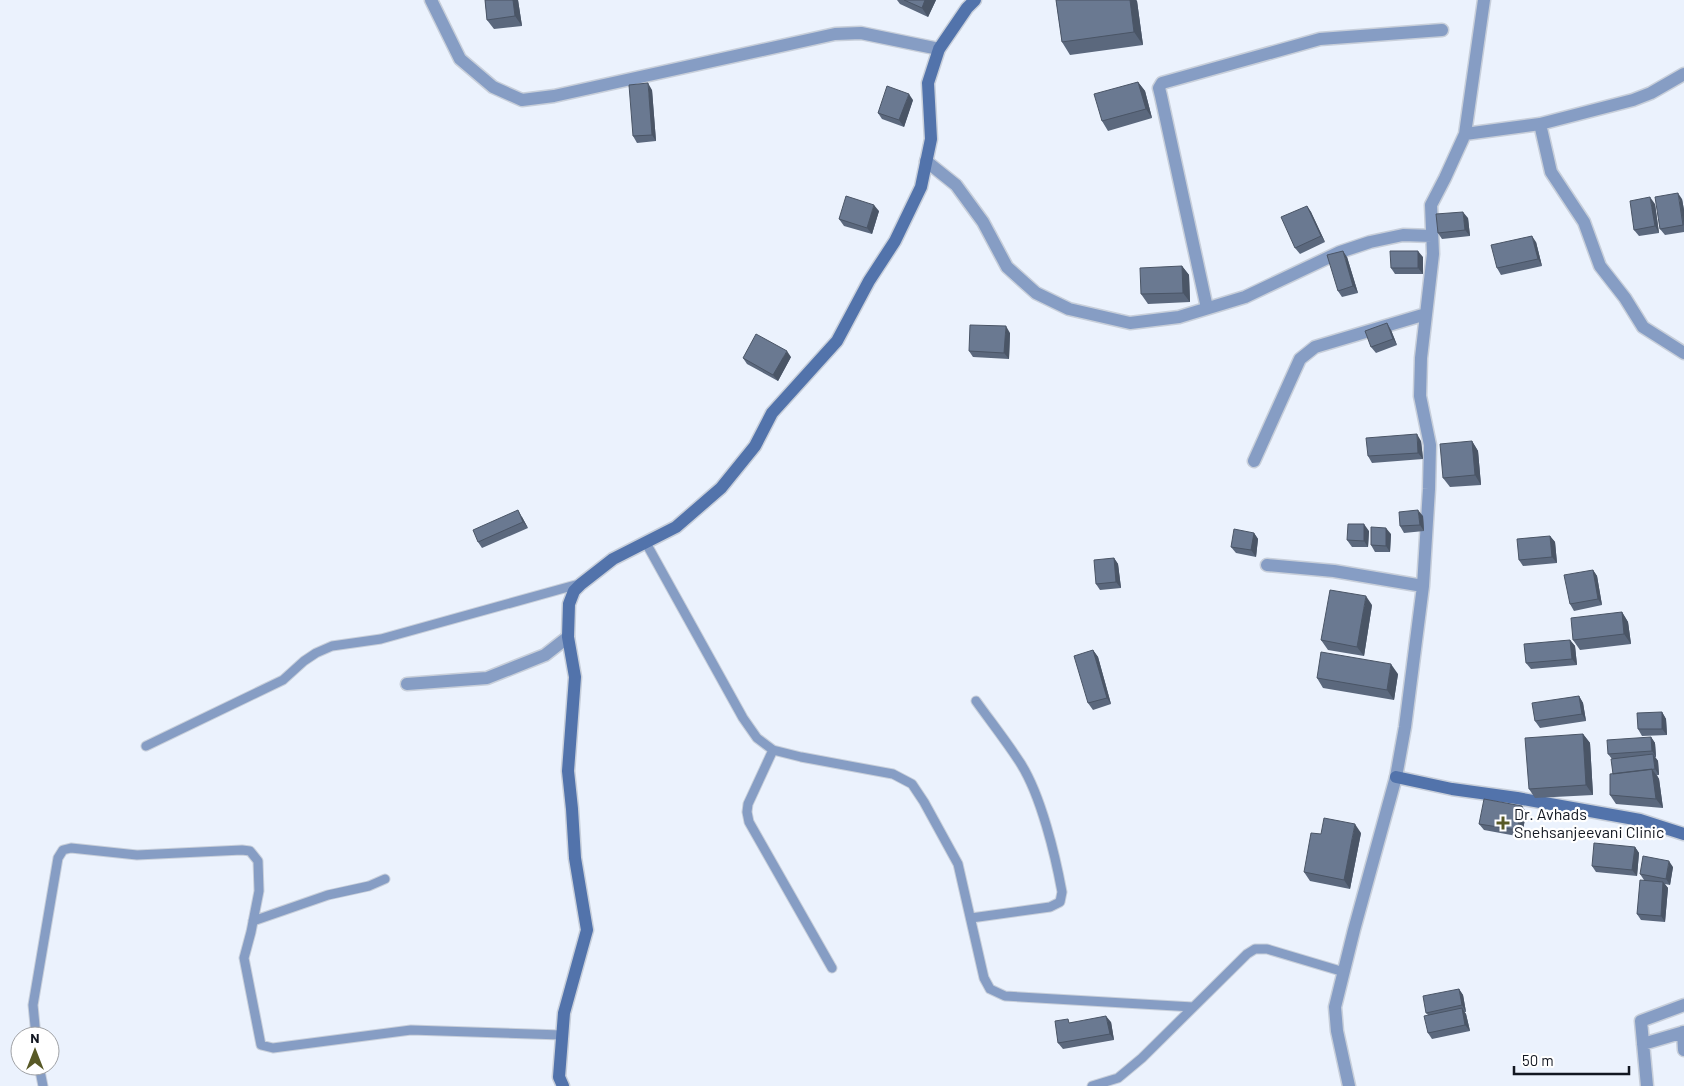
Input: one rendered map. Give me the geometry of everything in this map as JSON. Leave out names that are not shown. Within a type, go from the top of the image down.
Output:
[{"type":"street","points":[[431,0],[460,59],[493,87],[522,100],[554,96],[835,34],[861,33],[940,48]]},
{"type":"street","points":[[563,1086],[559,1077],[564,1013],[588,930],[575,858],[568,771],[575,677],[568,636],[569,604],[574,592],[581,584],[613,559],[676,527],[721,488],[754,446],[772,413],[837,341],[869,281],[895,241],[921,187],[931,140],[928,83],[940,48],[967,8],[975,0]]},
{"type":"street","points":[[1349,1086],[1337,1031],[1336,1007],[1354,930],[1396,777],[1405,727],[1423,586],[1430,445],[1420,396],[1421,358],[1433,254],[1431,205],[1465,134],[1484,0]]},
{"type":"street","points":[[1207,308],[1161,96],[1160,88],[1162,83],[1320,39],[1442,30]]},
{"type":"street","points":[[1465,134],[1540,124],[1632,100],[1651,93],[1684,74]]},
{"type":"street","points":[[1540,124],[1551,172],[1584,222],[1600,266],[1625,298],[1643,327],[1684,353]]},
{"type":"street","points":[[926,161],[956,185],[983,222],[1007,267],[1036,293],[1069,309],[1130,323],[1179,317],[1245,297],[1340,252],[1370,242],[1403,235],[1432,236]]},
{"type":"street","points":[[1254,461],[1300,359],[1315,347],[1426,314]]},
{"type":"street","points":[[1267,565],[1334,571],[1423,586]]},
{"type":"street","points":[[407,684],[488,678],[545,655],[568,636]]},
{"type":"street","points":[[1396,777],[1452,789],[1517,798],[1640,820],[1684,834]]},
{"type":"street","points":[[1647,1086],[1642,1021],[1684,1005]]},
{"type":"street","points":[[1643,1044],[1683,1032],[1684,1050]]},
{"type":"lane","points":[[646,543],[743,718],[757,738],[773,750],[894,774],[912,784],[958,864],[984,978],[990,989],[1005,996],[1193,1007]]},
{"type":"lane","points":[[146,746],[283,680],[304,660],[332,646],[381,639],[581,584]]},
{"type":"lane","points":[[971,918],[1050,907],[1060,902],[1062,892],[1039,805],[1022,766],[1002,735],[976,701]]},
{"type":"lane","points":[[773,750],[748,804],[749,822],[832,968]]},
{"type":"lane","points":[[35,1026],[33,1005],[58,858],[63,850],[71,848],[137,855],[242,850],[250,851],[258,860],[259,891],[244,958],[261,1045],[273,1048],[411,1030],[562,1035]]},
{"type":"lane","points":[[253,921],[328,895],[369,886],[385,879]]},
{"type":"lane","points":[[1092,1086],[1118,1078],[1142,1058],[1247,954],[1255,949],[1267,949],[1344,972]]},
{"type":"building","points":[[485,0],[513,0],[515,16],[487,20]]},
{"type":"building","points":[[904,0],[925,0],[922,8]]},
{"type":"building","points":[[1056,0],[1130,0],[1134,32],[1062,42]]},
{"type":"building","points":[[1138,82],[1146,109],[1102,121],[1094,94]]},
{"type":"building","points":[[648,83],[652,135],[633,136],[629,85]]},
{"type":"building","points":[[887,86],[909,94],[899,120],[878,113]]},
{"type":"building","points":[[1678,193],[1683,225],[1660,229],[1655,197]]},
{"type":"building","points":[[846,196],[874,205],[867,228],[839,219]]},
{"type":"building","points":[[1650,197],[1655,226],[1634,230],[1630,201]]},
{"type":"building","points":[[1307,206],[1321,236],[1295,248],[1281,217]]},
{"type":"building","points":[[1463,212],[1465,230],[1438,233],[1436,214]]},
{"type":"building","points":[[1532,236],[1538,259],[1497,268],[1491,245]]},
{"type":"building","points":[[1343,251],[1353,286],[1338,291],[1327,255]]},
{"type":"building","points":[[1390,251],[1418,251],[1418,268],[1391,268]]},
{"type":"building","points":[[1182,266],[1183,293],[1141,294],[1140,268]]},
{"type":"building","points":[[1387,323],[1393,339],[1371,347],[1365,331]]},
{"type":"building","points":[[970,325],[1006,326],[1004,353],[969,351]]},
{"type":"building","points":[[756,334],[787,351],[773,375],[743,358]]},
{"type":"building","points":[[1417,434],[1418,453],[1368,456],[1366,438]]},
{"type":"building","points":[[1472,441],[1475,475],[1443,478],[1440,444]]},
{"type":"building","points":[[518,510],[523,522],[478,542],[473,530]]},
{"type":"building","points":[[1418,510],[1420,525],[1400,526],[1399,512]]},
{"type":"building","points":[[1348,524],[1364,524],[1364,541],[1347,540]]},
{"type":"building","points":[[1371,527],[1386,528],[1386,546],[1371,545]]},
{"type":"building","points":[[1234,529],[1254,533],[1251,550],[1231,547]]},
{"type":"building","points":[[1550,536],[1552,557],[1519,560],[1517,539]]},
{"type":"building","points":[[1114,558],[1116,582],[1096,584],[1094,560]]},
{"type":"building","points":[[1593,570],[1598,599],[1570,604],[1564,575]]},
{"type":"building","points":[[1330,590],[1366,596],[1357,647],[1321,640]]},
{"type":"building","points":[[1622,612],[1624,634],[1573,640],[1571,618]]},
{"type":"building","points":[[1570,640],[1572,659],[1526,663],[1524,644]]},
{"type":"building","points":[[1093,650],[1107,698],[1088,703],[1074,656]]},
{"type":"building","points":[[1321,652],[1391,664],[1387,690],[1317,678]]},
{"type":"building","points":[[1579,696],[1582,714],[1535,721],[1532,703]]},
{"type":"building","points":[[1662,712],[1662,729],[1638,729],[1637,713]]},
{"type":"building","points":[[1583,734],[1586,785],[1529,789],[1525,738]]},
{"type":"building","points":[[1651,737],[1652,751],[1608,754],[1607,740]]},
{"type":"building","points":[[1653,754],[1655,769],[1613,774],[1611,759]]},
{"type":"building","points":[[1652,769],[1656,799],[1610,795],[1610,774]]},
{"type":"building","points":[[1484,799],[1522,806],[1517,830],[1479,824]]},
{"type":"building","points":[[1324,818],[1355,824],[1344,880],[1304,872],[1311,833],[1321,834]]},
{"type":"building","points":[[1594,843],[1635,847],[1632,870],[1592,866]]},
{"type":"building","points":[[1643,856],[1669,861],[1666,879],[1640,874]]},
{"type":"building","points":[[1640,880],[1663,882],[1661,916],[1637,914]]},
{"type":"building","points":[[1459,989],[1462,1005],[1426,1013],[1423,996]]},
{"type":"building","points":[[1462,1008],[1465,1025],[1428,1033],[1424,1016]]},
{"type":"building","points":[[1106,1016],[1110,1034],[1058,1043],[1055,1021],[1068,1019],[1069,1023]]},
{"type":"place","name":"Dr. Avhads Snehsanjeevani Clinic","points":[[1503,823]]}]
